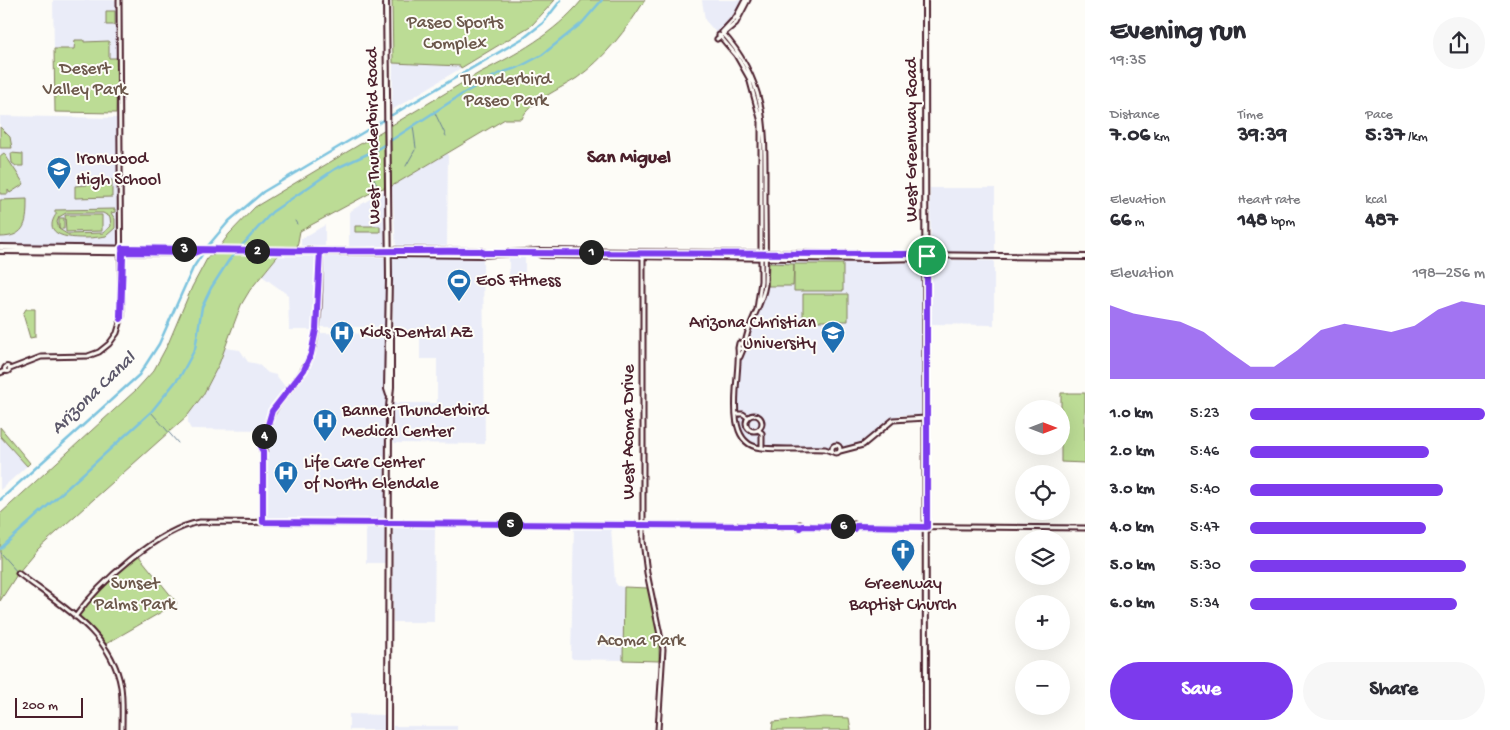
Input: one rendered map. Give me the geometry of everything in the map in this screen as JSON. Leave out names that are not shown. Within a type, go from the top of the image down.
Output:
[{"type":"main road","name":"West Thunderbird Road","points":[[386,0],[389,252],[387,358],[389,395],[388,730]]},
{"type":"main road","name":"West Greenway Road","points":[[925,0],[927,256],[926,730]]},
{"type":"main road","points":[[0,247],[122,250]]},
{"type":"main road","points":[[44,251],[51,247]]},
{"type":"main road","points":[[0,251],[218,250],[480,255],[485,253],[538,253],[1085,258]]},
{"type":"main road","points":[[418,254],[429,250]]},
{"type":"main road","points":[[389,252],[429,250],[480,251],[485,253]]},
{"type":"main road","name":"West Thunderbird Road","points":[[389,331],[391,333],[392,382],[389,395]]},
{"type":"main road","points":[[387,358],[392,382]]},
{"type":"street","points":[[0,373],[8,372],[10,369],[41,357],[92,355],[109,344],[118,330],[121,319],[122,250],[119,0]]},
{"type":"street","points":[[747,0],[739,18],[722,35],[738,52],[752,76],[763,114],[765,134],[763,255],[757,309],[747,333],[740,343],[736,414],[737,430],[742,438],[752,446],[762,448],[825,449],[834,446],[840,449],[848,449],[868,442],[885,424],[893,420],[927,418]]},
{"type":"street","points":[[263,522],[263,451],[266,449],[263,446],[266,427],[272,411],[304,370],[313,348],[316,330],[320,251]]},
{"type":"street","name":"West Acoma Drive","points":[[643,254],[643,525],[646,568],[663,648],[658,730]]},
{"type":"street","points":[[741,349],[745,345],[747,333]]},
{"type":"street","points":[[740,343],[745,345]]},
{"type":"street","points":[[736,414],[743,414],[747,417]]},
{"type":"street","points":[[752,414],[760,417],[762,422],[758,430],[752,431],[747,428],[745,423],[747,417],[752,414]]},
{"type":"street","points":[[758,430],[762,433],[762,448]]},
{"type":"street","points":[[833,452],[834,446]]},
{"type":"street","points":[[825,449],[836,453],[840,449]]},
{"type":"street","points":[[75,616],[108,581],[148,545],[170,532],[200,522],[1085,528]]},
{"type":"street","points":[[18,573],[75,616],[98,637],[115,666],[121,689],[122,730]]},
{"type":"shaded area","points":[[53,0],[116,0],[117,58],[109,58],[109,42],[85,42],[75,49],[54,49]]},
{"type":"shaded area","points":[[702,0],[744,0],[718,35],[705,20]]},
{"type":"shaded area","points":[[393,63],[460,66],[461,68],[392,110]]},
{"type":"shaded area","name":"Ironwood High School","points":[[0,116],[118,118],[118,246],[0,245]]},
{"type":"shaded area","points":[[448,153],[447,246],[396,248],[392,186]]},
{"type":"shaded area","points":[[930,188],[995,188],[995,254],[931,252]]},
{"type":"shaded area","points":[[386,191],[385,246],[349,248],[349,212]]},
{"type":"shaded area","points":[[325,225],[325,248],[301,248],[301,239]]},
{"type":"shaded area","points":[[279,255],[317,256],[314,330],[289,330],[288,295],[262,276]]},
{"type":"shaded area","points":[[323,256],[386,257],[386,327],[319,327]]},
{"type":"shaded area","points":[[396,256],[483,258],[485,444],[395,443],[393,441],[393,403],[437,403],[437,359],[420,359],[420,334],[393,334],[393,259]]},
{"type":"shaded area","points":[[509,257],[525,257],[525,277],[509,277]]},
{"type":"shaded area","name":"Arizona Christian University","points":[[781,259],[923,263],[923,415],[901,415],[890,418],[867,440],[851,447],[837,445],[827,447],[759,446],[743,438],[738,423],[740,362],[748,336],[763,301],[767,262]]},
{"type":"shaded area","points":[[935,261],[994,261],[994,325],[931,324],[932,263]]},
{"type":"shaded area","name":"Banner Thunderbird Medical Center","points":[[318,333],[386,334],[386,517],[384,520],[264,518],[265,444],[270,423],[283,399],[308,366]]},
{"type":"shaded area","points":[[225,348],[240,350],[248,362],[258,364],[268,373],[276,375],[286,388],[273,405],[262,430],[191,429],[188,424],[188,415],[203,395]]},
{"type":"shaded area","points":[[0,436],[27,466],[0,490]]},
{"type":"shaded area","points":[[366,526],[385,526],[386,563],[366,563]]},
{"type":"shaded area","points":[[435,526],[434,622],[393,622],[393,528]]},
{"type":"shaded area","points":[[574,526],[611,528],[615,582],[618,586],[624,587],[623,660],[573,659],[571,657]]},
{"type":"shaded area","points":[[349,714],[385,715],[386,730],[349,730]]},
{"type":"shaded area","points":[[393,726],[457,726],[457,730],[393,730]]},
{"type":"green space","name":"Paseo Sports Complex","points":[[392,0],[555,0],[532,25],[461,68],[460,66],[393,63]]},
{"type":"green space","name":"Thunderbird Paseo Park","points":[[582,0],[645,0],[631,22],[606,53],[577,78],[531,107],[522,119],[505,119],[392,186],[376,190],[300,231],[297,247],[285,247],[250,290],[241,305],[219,364],[203,395],[188,415],[38,549],[18,573],[0,601],[0,514],[136,390],[154,370],[168,344],[192,287],[209,255],[214,255],[229,234],[255,207],[534,42],[559,23]]},
{"type":"green space","points":[[106,11],[115,11],[115,25],[106,25]]},
{"type":"green space","name":"Desert Valley Park","points":[[75,40],[84,40],[84,42],[109,41],[109,58],[117,58],[116,113],[55,112],[54,49],[74,49]]},
{"type":"green space","points":[[0,127],[10,137],[12,148],[0,148]]},
{"type":"green space","points":[[4,153],[24,184],[10,193],[8,190],[8,194],[0,194],[0,156]]},
{"type":"green space","points":[[11,153],[23,154],[23,166],[16,166],[12,163]]},
{"type":"green space","points":[[112,180],[112,197],[75,198],[75,186],[87,185],[87,181]]},
{"type":"green space","points":[[27,199],[27,214],[24,226],[16,234],[0,237],[0,200]]},
{"type":"green space","points":[[115,209],[115,212],[111,213],[115,219],[115,228],[106,236],[89,238],[68,237],[53,230],[52,223],[57,213],[55,213],[55,210]],"holes":[[[66,213],[103,213],[110,217],[111,226],[103,233],[67,234],[59,229],[57,222],[59,217]]]},
{"type":"green space","points":[[65,215],[102,215],[102,231],[66,232]]},
{"type":"green space","points":[[59,218],[64,218],[64,229],[59,229]]},
{"type":"green space","points":[[355,226],[380,226],[380,232],[355,232]]},
{"type":"green space","points":[[769,263],[794,264],[793,286],[768,286]]},
{"type":"green space","points":[[794,264],[843,264],[843,291],[794,291]]},
{"type":"green space","points":[[803,294],[848,294],[848,321],[803,321]]},
{"type":"green space","points":[[26,309],[35,309],[35,337],[30,338],[23,314]]},
{"type":"green space","points":[[1061,393],[1085,393],[1085,463],[1061,462],[1061,455],[1070,455],[1070,400],[1061,400]]},
{"type":"green space","points":[[0,427],[30,463],[27,466],[0,436]]},
{"type":"green space","name":"Sunset Palms Park","points":[[138,555],[177,603],[104,645],[75,617],[108,581]]},
{"type":"green space","name":"Acoma Park","points":[[624,587],[648,588],[659,638],[659,661],[623,660]]},
{"type":"green space","points":[[824,717],[849,718],[851,730],[772,730],[773,722]]},
{"type":"waterway","points":[[392,115],[525,37],[543,23],[561,0]]},
{"type":"waterway","points":[[0,549],[151,412],[181,375],[195,349],[202,307],[211,288],[229,260],[272,212],[335,169],[376,150],[464,93],[498,74],[519,67],[542,55],[582,23],[602,0]]},
{"type":"waterway","points":[[434,111],[446,136]]},
{"type":"waterway","name":"Arizona Canal","points":[[0,500],[139,375],[159,344],[193,268],[207,247],[229,221],[263,192],[384,120]]},
{"type":"waterway","points":[[413,126],[416,148]]},
{"type":"waterway","points":[[406,166],[415,150]]},
{"type":"waterway","points":[[374,179],[378,188]]},
{"type":"waterway","points":[[151,412],[178,443]]},
{"type":"waterway","points":[[0,553],[18,573]]},
{"type":"place","name":"Ironwood High School","points":[[59,190]]},
{"type":"place","name":"EoS Fitness","points":[[459,302]]},
{"type":"place","name":"Kids Dental AZ","points":[[342,354]]},
{"type":"place","name":"Arizona Christian University","points":[[833,354]]},
{"type":"place","name":"Banner Thunderbird Medical Center","points":[[325,442]]},
{"type":"place","name":"Life Care Center of North Glendale","points":[[286,494]]},
{"type":"place","name":"Greenway Baptist Church","points":[[903,572]]},
{"type":"district","name":"San Miguel","points":[[629,158]]},
{"type":"route","points":[[927,256],[922,254],[547,251],[538,253],[485,253],[480,251],[408,250],[389,252],[323,251],[202,250],[194,253],[122,252],[120,255],[120,316],[121,319],[123,307],[123,256],[122,252],[122,248],[198,250],[202,250],[320,251],[315,341],[304,370],[272,411],[261,448],[263,451],[263,522],[798,526],[798,528],[802,526],[827,526],[851,527],[854,529],[856,526],[927,527],[927,256]]}]
